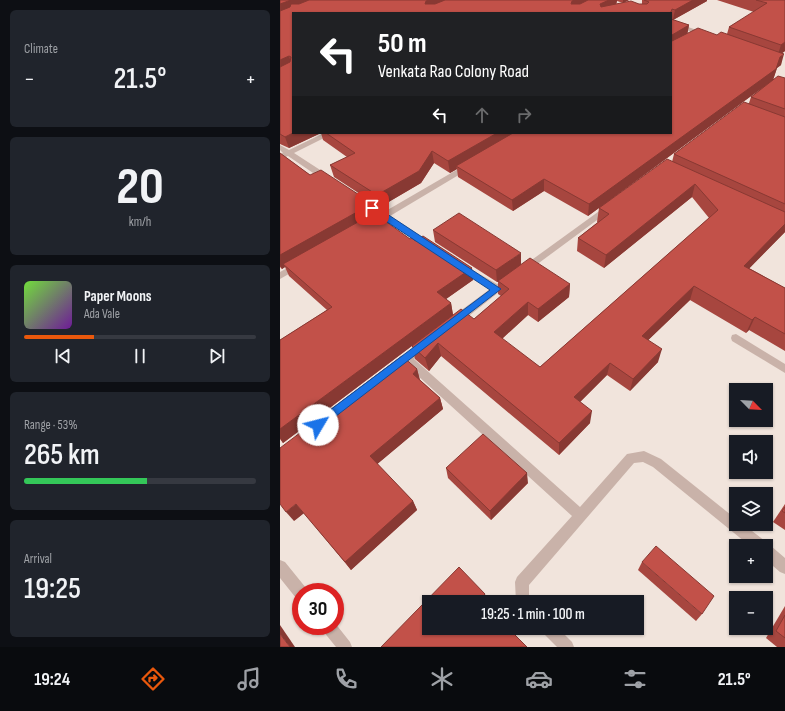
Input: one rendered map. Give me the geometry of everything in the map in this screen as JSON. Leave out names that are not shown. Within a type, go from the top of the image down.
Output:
[{"type":"street","points":[[672,23],[696,34],[713,38]]},
{"type":"street","points":[[280,157],[328,134]]},
{"type":"street","points":[[280,147],[333,182]]},
{"type":"street","points":[[363,228],[472,165]]},
{"type":"street","points":[[352,195],[437,250]]},
{"type":"street","points":[[448,327],[496,289],[618,201]]},
{"type":"street","points":[[280,276],[308,260]]},
{"type":"street","points":[[457,263],[496,289]]},
{"type":"street","points":[[736,338],[785,369]]},
{"type":"street","points":[[387,373],[430,340]]},
{"type":"street","points":[[406,359],[580,515]]},
{"type":"street","points":[[522,595],[522,582],[631,458],[644,456],[657,463],[751,539]]},
{"type":"street","points":[[773,557],[785,566]]},
{"type":"street","points":[[280,567],[293,583]]},
{"type":"street","points":[[335,635],[344,647]]},
{"type":"street","points":[[555,635],[567,647]]},
{"type":"building","points":[[280,0],[291,0],[280,4]]},
{"type":"building","points":[[309,0],[429,0],[426,1],[425,4],[435,4],[445,0],[575,0],[572,1],[571,4],[580,4],[588,0],[609,0],[600,4],[601,7],[631,1],[639,4],[647,4],[649,2],[644,0],[693,0],[675,10],[672,9],[671,12],[292,12],[292,134],[285,137],[280,134],[280,67],[290,62],[291,57],[289,56],[280,60],[280,11],[290,7],[291,4],[299,4]]},
{"type":"building","points":[[756,0],[785,0],[785,42],[781,45],[729,27],[767,3]]},
{"type":"building","points":[[672,19],[689,25],[672,35]]},
{"type":"building","points":[[698,28],[717,35],[721,32],[784,54],[780,57],[776,69],[589,204],[544,179],[512,200],[456,166],[511,134],[672,134],[672,41]]},
{"type":"building","points":[[778,76],[785,78],[785,109],[751,97]]},
{"type":"building","points":[[744,102],[785,117],[785,204],[674,154]]},
{"type":"building","points":[[327,134],[495,134],[448,161],[432,151],[419,171],[377,195],[330,165],[355,153]]},
{"type":"building","points":[[280,153],[310,175],[321,170],[367,200],[361,204],[366,207],[280,255]]},
{"type":"building","points":[[667,159],[785,212],[785,224],[744,266],[785,288],[785,334],[755,317],[752,320],[694,286],[642,336],[662,349],[633,379],[610,363],[574,397],[592,411],[559,443],[438,343],[425,358],[412,346],[461,309],[474,319],[509,289],[498,281],[530,258],[570,284],[538,309],[528,302],[494,332],[540,367],[718,210],[695,184],[606,255],[578,238],[609,214],[599,208]]},
{"type":"building","points":[[374,213],[410,239],[412,238],[415,241],[423,236],[472,268],[437,292],[451,303],[280,429],[280,340],[332,307],[283,264]]},
{"type":"building","points":[[459,213],[521,253],[496,270],[433,230]]},
{"type":"building","points":[[402,356],[417,369],[413,374],[440,398],[370,456],[413,501],[345,562],[296,504],[286,512],[280,504],[280,448]]},
{"type":"building","points":[[483,434],[527,473],[490,511],[446,468]]},
{"type":"building","points":[[656,546],[714,596],[702,614],[642,562]]},
{"type":"building","points":[[459,567],[485,594],[484,595],[432,595]]},
{"type":"building","points":[[422,605],[422,635],[515,635],[527,647],[381,647]]},
{"type":"building","points":[[785,615],[785,638],[776,631]]},
{"type":"building","points":[[280,634],[290,647],[280,647]]},
{"type":"route","points":[[318,425],[496,289],[372,208]]}]
